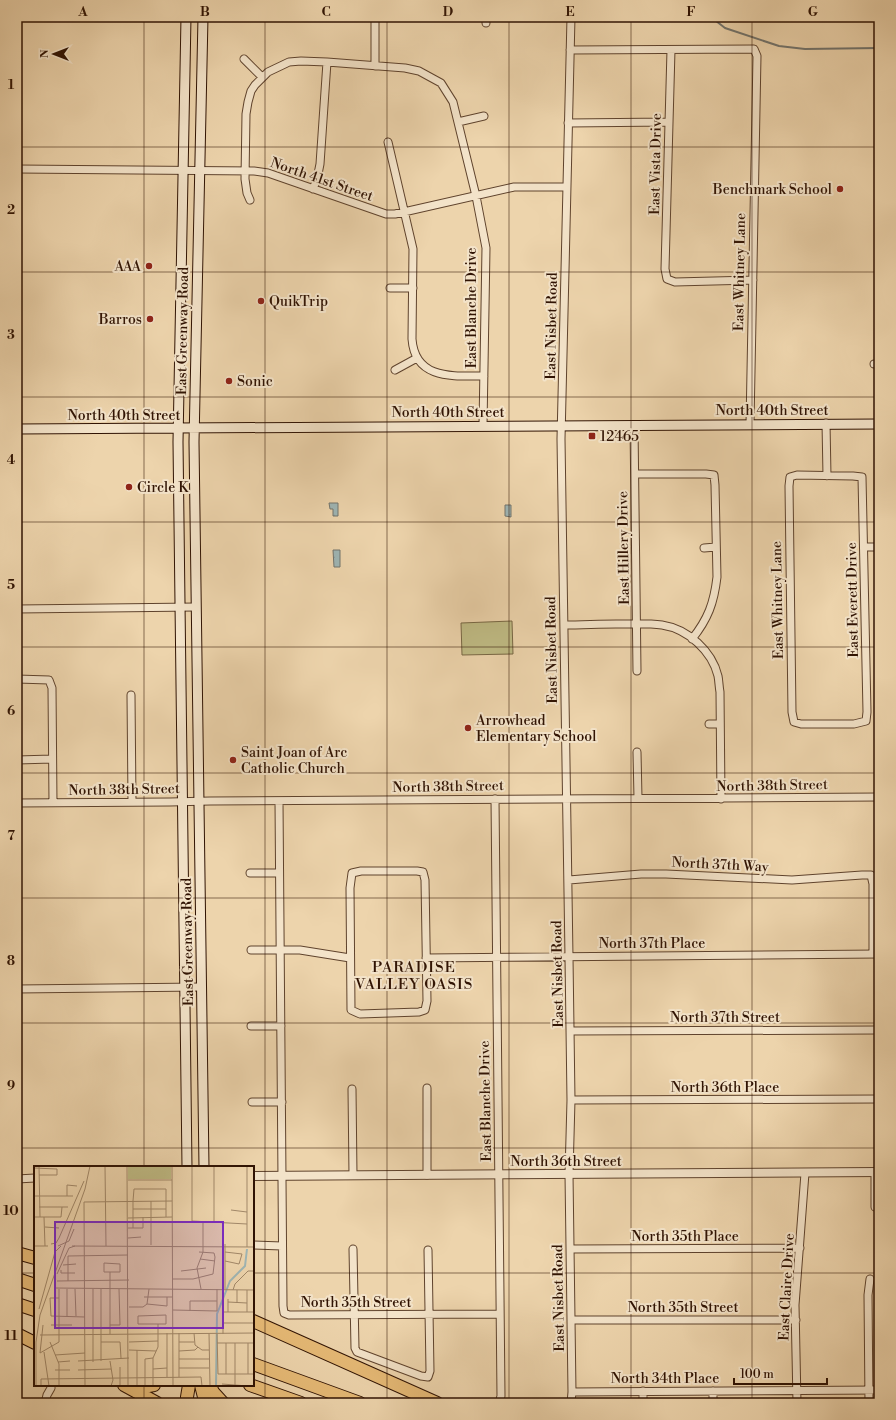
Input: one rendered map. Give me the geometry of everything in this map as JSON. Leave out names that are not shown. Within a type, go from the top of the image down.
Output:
[{"type":"highway","points":[[17,1253],[34,1258]]},
{"type":"highway","points":[[17,1279],[34,1285]]},
{"type":"highway","points":[[17,1304],[34,1310]]},
{"type":"highway","points":[[255,1324],[281,1333],[437,1403]]},
{"type":"highway","points":[[17,1334],[34,1342]]},
{"type":"highway","points":[[254,1364],[360,1403]]},
{"type":"highway","points":[[128,1387],[141,1386]]},
{"type":"highway","points":[[253,1386],[301,1403]]},
{"type":"highway","points":[[128,1387],[146,1398],[158,1403]]},
{"type":"main road","name":"East Greenway Road","points":[[186,17],[178,428],[186,1166]]},
{"type":"main road","name":"East Greenway Road","points":[[203,17],[194,428],[204,1166]]},
{"type":"main road","points":[[185,66],[202,66]]},
{"type":"main road","name":"North 40th Street","points":[[17,429],[826,423],[879,424]]},
{"type":"main road","points":[[181,717],[198,717]]},
{"type":"street","points":[[250,200],[247,193],[245,170],[246,114],[251,91],[268,72],[289,62],[327,62],[375,66],[375,17]]},
{"type":"street","name":"East Nisbet Road","points":[[570,17],[562,425],[571,1100],[569,1174],[571,1403]]},
{"type":"street","name":"East Whitney Lane","points":[[671,50],[754,49],[757,56],[750,424]]},
{"type":"street","points":[[570,50],[671,50]]},
{"type":"street","name":"East Vista Drive","points":[[671,50],[665,269],[667,280],[675,282],[752,280]]},
{"type":"street","points":[[244,59],[262,77]]},
{"type":"street","points":[[313,190],[320,164],[327,62]]},
{"type":"street","name":"East Blanche Drive","points":[[375,66],[419,71],[441,83],[453,102],[476,196],[486,248],[483,426]]},
{"type":"street","points":[[458,122],[484,116]]},
{"type":"street","points":[[568,123],[669,122]]},
{"type":"street","points":[[388,142],[413,250],[412,339],[417,358],[427,368],[442,375],[484,376]]},
{"type":"street","name":"North 41st Street","points":[[17,168],[245,170],[268,173],[313,190],[386,214],[405,212],[514,187],[566,187]]},
{"type":"street","points":[[390,288],[413,288]]},
{"type":"street","points":[[395,370],[417,358]]},
{"type":"street","points":[[826,423],[827,476]]},
{"type":"street","name":"East Hillery Drive","points":[[634,425],[637,671]]},
{"type":"street","points":[[635,474],[714,475],[717,577],[710,612],[692,639]]},
{"type":"street","name":"East Whitney Lane","points":[[827,476],[797,475],[790,477],[792,696],[794,722],[801,724],[854,724],[866,721]]},
{"type":"street","name":"East Everett Drive","points":[[827,476],[862,477],[868,712],[866,721]]},
{"type":"street","points":[[864,547],[879,547]]},
{"type":"street","points":[[704,548],[716,548]]},
{"type":"street","points":[[17,609],[196,607]]},
{"type":"street","points":[[564,625],[662,625],[673,628],[685,634],[701,646],[714,666],[718,677],[721,799]]},
{"type":"street","points":[[17,679],[49,680],[52,688],[53,803]]},
{"type":"street","points":[[131,695],[132,802]]},
{"type":"street","points":[[709,724],[720,724]]},
{"type":"street","points":[[637,752],[638,798]]},
{"type":"street","points":[[17,760],[52,759]]},
{"type":"street","name":"North 38th Street","points":[[17,803],[879,797]]},
{"type":"street","name":"East Blanche Drive","points":[[495,799],[501,1396],[499,1403]]},
{"type":"street","points":[[254,1246],[282,1246],[279,800]]},
{"type":"street","points":[[385,871],[423,872],[425,880],[427,1001],[425,1010],[419,1012],[360,1014],[352,1010],[350,958],[350,888],[352,873],[385,871]]},
{"type":"street","points":[[250,873],[279,873]]},
{"type":"street","name":"North 37th Way","points":[[568,880],[641,874],[792,880],[871,875],[873,884],[876,954]]},
{"type":"street","points":[[251,950],[300,950],[350,958]]},
{"type":"street","name":"North 37th Place","points":[[426,958],[876,954]]},
{"type":"street","points":[[17,989],[201,987]]},
{"type":"street","points":[[250,1026],[281,1026]]},
{"type":"street","name":"North 37th Street","points":[[570,1031],[879,1030]]},
{"type":"street","points":[[427,1088],[428,1174]]},
{"type":"street","points":[[352,1089],[353,1175]]},
{"type":"street","name":"North 36th Place","points":[[571,1100],[879,1099]]},
{"type":"street","points":[[252,1102],[282,1102]]},
{"type":"street","points":[[875,1207],[877,1172]]},
{"type":"street","name":"North 36th Street","points":[[254,1176],[877,1172]]},
{"type":"street","name":"East Claire Drive","points":[[797,1403],[796,1320],[805,1173]]},
{"type":"street","points":[[17,1178],[34,1178]]},
{"type":"street","name":"North 35th Street","points":[[282,1246],[284,1313],[289,1315],[500,1314]]},
{"type":"street","name":"North 35th Place","points":[[570,1249],[800,1248]]},
{"type":"street","points":[[353,1249],[355,1348],[357,1352],[421,1376],[428,1377],[430,1371],[428,1250]]},
{"type":"street","points":[[870,1280],[868,1295],[870,1403]]},
{"type":"street","name":"North 35th Street","points":[[571,1320],[796,1320]]},
{"type":"street","points":[[45,1403],[47,1394],[51,1388]]},
{"type":"street","name":"North 34th Place","points":[[572,1392],[879,1390]]},
{"type":"street","points":[[643,1391],[643,1403]]},
{"type":"street","points":[[713,1391],[713,1403]]},
{"type":"shaded area","points":[[512,621],[513,654],[462,655],[461,623]]},
{"type":"water","points":[[329,503],[338,503],[338,516],[333,516],[333,509],[330,509]]},
{"type":"water","points":[[505,505],[511,505],[511,517],[505,516]]},
{"type":"water","points":[[333,550],[340,550],[340,567],[334,567]]},
{"type":"waterway","points":[[711,17],[725,28],[779,46],[805,49],[879,48]]},
{"type":"place","name":"Benchmark School","points":[[840,189]]},
{"type":"place","name":"AAA","points":[[149,266]]},
{"type":"place","name":"QuikTrip","points":[[261,301]]},
{"type":"place","name":"Barros","points":[[150,319]]},
{"type":"place","name":"Sonic","points":[[229,381]]},
{"type":"place","name":"12465","points":[[592,436]]},
{"type":"place","name":"Circle K","points":[[129,487]]},
{"type":"place","name":"Arrowhead Elementary School","points":[[468,728]]},
{"type":"place","name":"Saint Joan of Arc Catholic Church","points":[[233,760]]},
{"type":"district","name":"PARADISE VALLEY OASIS","points":[[414,976]]}]
